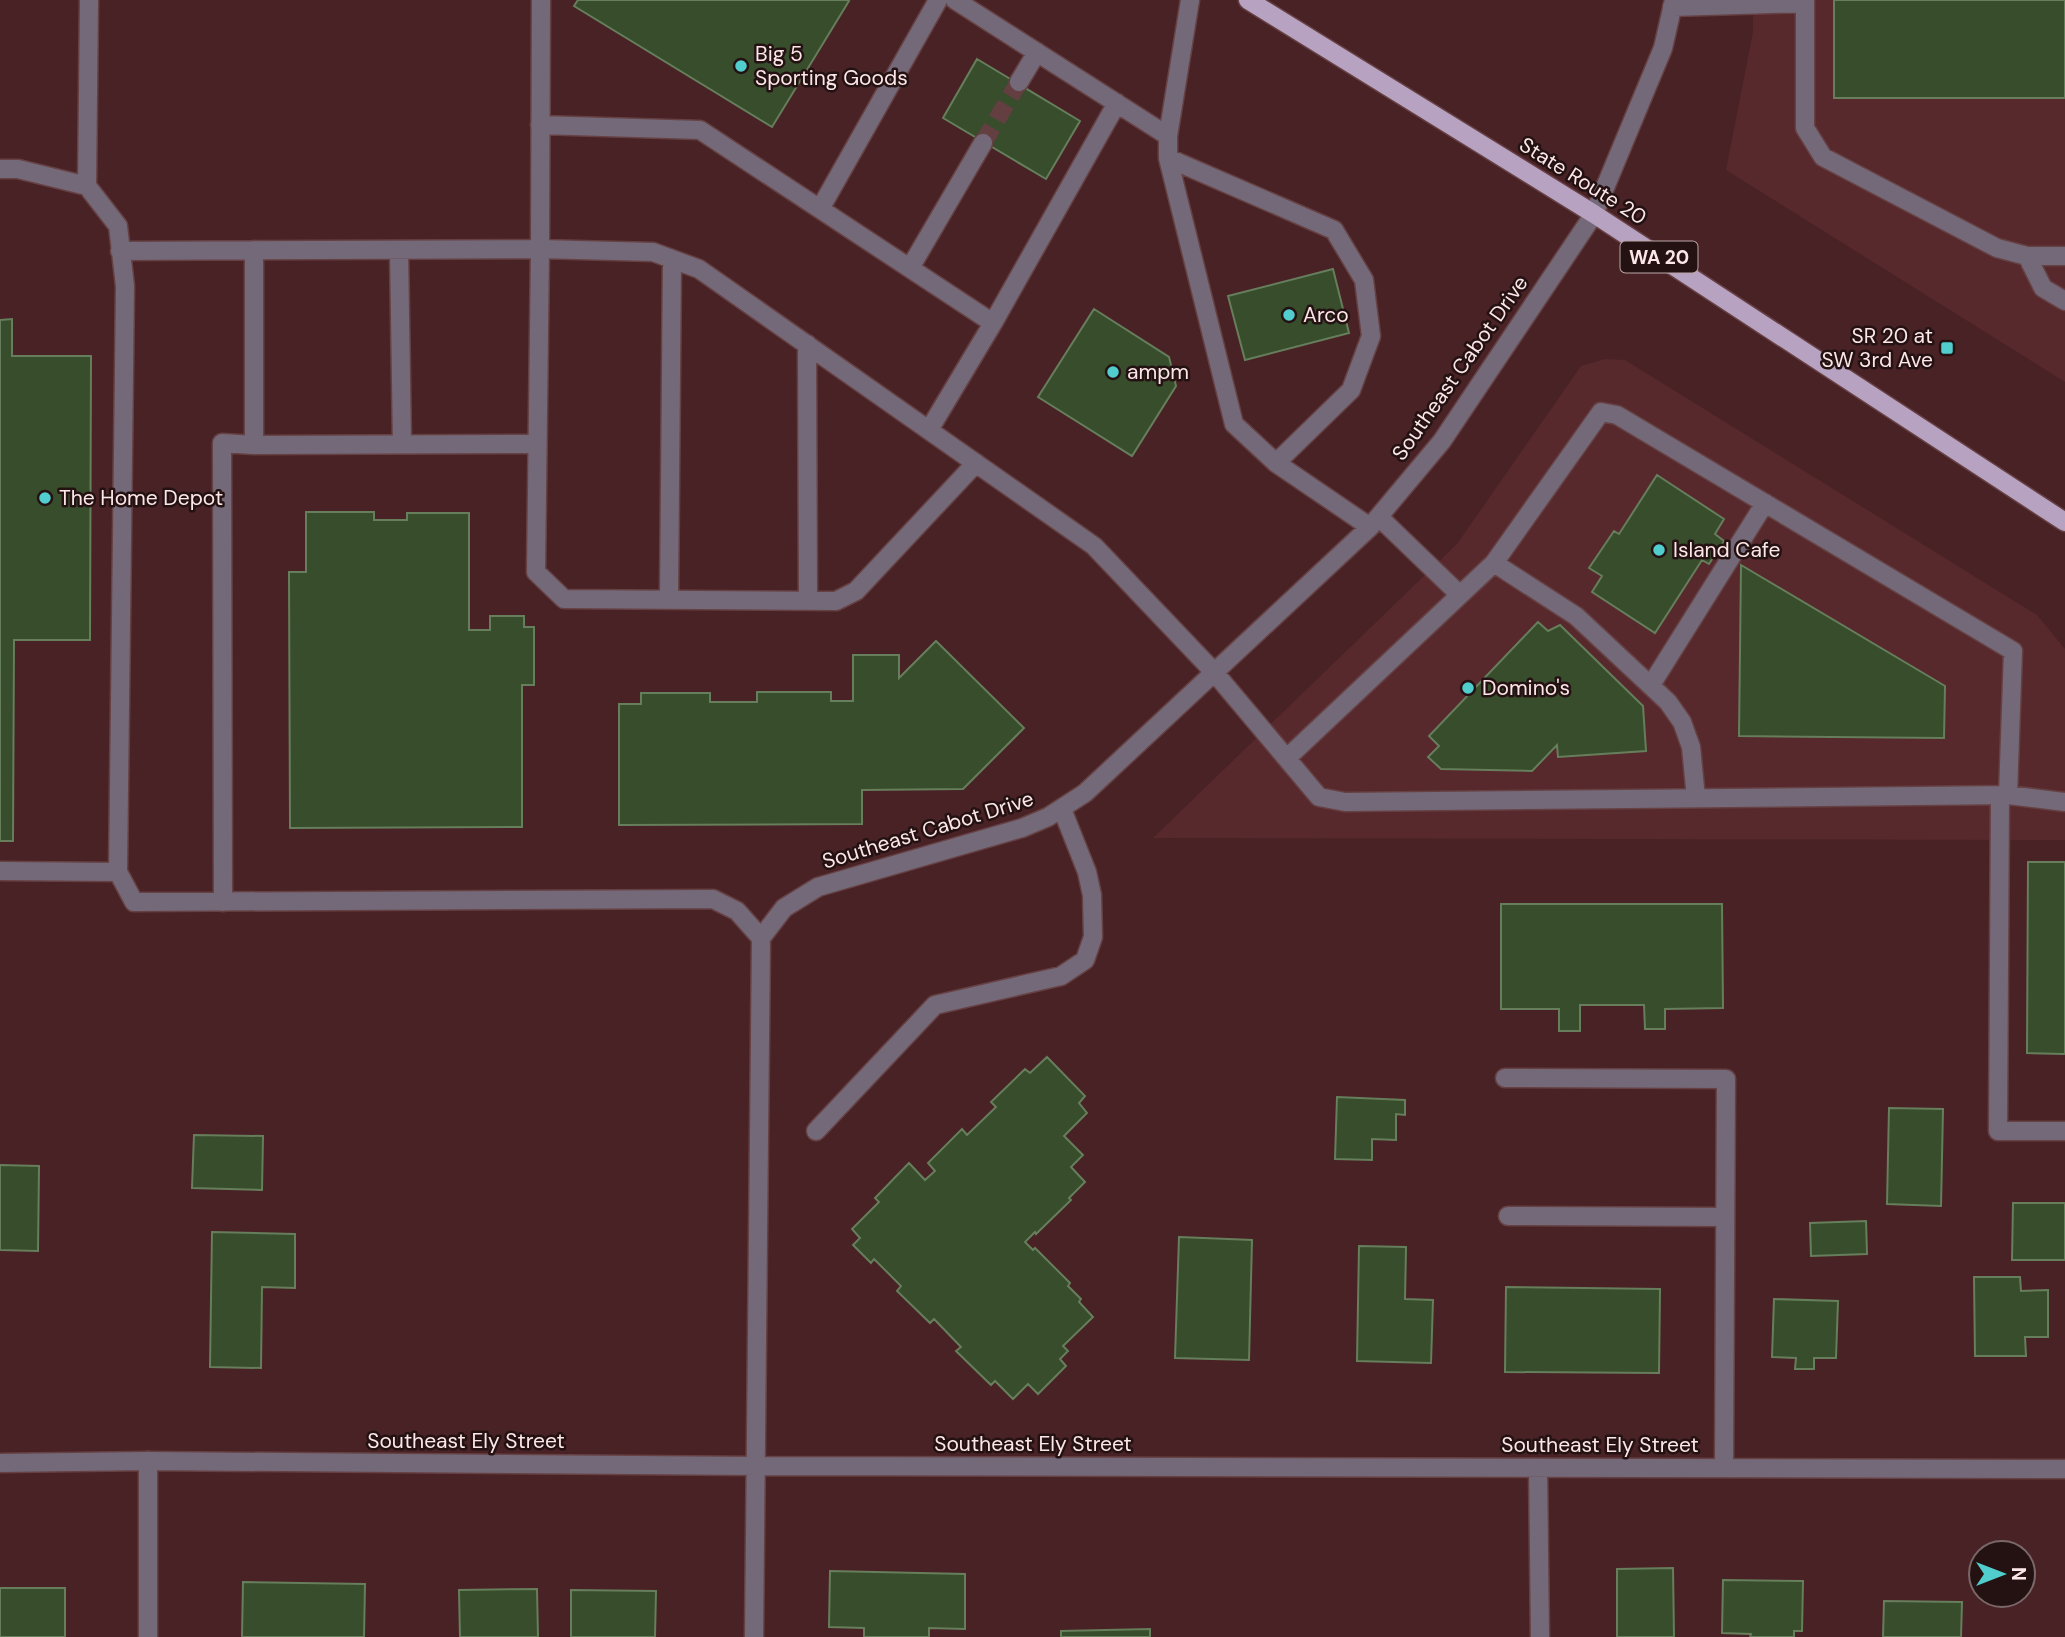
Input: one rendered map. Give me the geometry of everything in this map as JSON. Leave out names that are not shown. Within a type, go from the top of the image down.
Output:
[{"type":"main road","name":"State Route 20","points":[[1248,0],[1594,214],[2065,522]]},
{"type":"street","points":[[89,0],[88,186],[118,226],[124,300],[118,872],[134,902],[713,899],[737,911],[761,938],[754,1637]]},
{"type":"street","points":[[541,0],[536,572],[565,598],[836,601],[856,591],[976,463]]},
{"type":"street","points":[[820,209],[938,0]]},
{"type":"street","points":[[955,0],[1168,136]]},
{"type":"street","points":[[1190,0],[1168,136],[1168,158],[1234,425],[1276,463],[1375,522],[1460,595]]},
{"type":"street","points":[[1673,3],[1805,2],[1805,128],[1823,157],[1997,248],[2027,256],[2065,256]]},
{"type":"street","name":"Southeast Cabot Drive","points":[[761,938],[784,908],[818,887],[1022,828],[1062,809],[1085,793],[1375,522],[1442,441],[1594,214],[1663,48],[1673,3]]},
{"type":"street","points":[[1019,82],[1037,52]]},
{"type":"street","points":[[929,430],[993,323],[1117,103]]},
{"type":"street","points":[[540,125],[700,130],[993,323]]},
{"type":"street","points":[[910,268],[983,143]]},
{"type":"street","points":[[1168,158],[1334,230],[1364,280],[1371,336],[1351,390],[1276,463]]},
{"type":"street","points":[[0,169],[18,169],[88,186]]},
{"type":"street","points":[[120,251],[540,249],[653,252],[699,269],[1094,546],[1214,672],[1320,797],[1345,802],[2004,794],[2065,802]]},
{"type":"street","points":[[254,250],[254,445]]},
{"type":"street","points":[[399,250],[402,444]]},
{"type":"street","points":[[2027,256],[2043,288],[2065,301]]},
{"type":"street","points":[[670,599],[671,259]]},
{"type":"street","points":[[807,344],[808,601]]},
{"type":"street","points":[[1287,758],[1494,563],[1601,412],[1617,415],[2013,651],[2004,794],[1998,1131],[2065,1131]]},
{"type":"street","points":[[223,902],[222,443],[537,444]]},
{"type":"street","points":[[1651,685],[1765,503]]},
{"type":"street","points":[[1494,563],[1576,616],[1668,702],[1682,722],[1691,747],[1696,798]]},
{"type":"street","points":[[816,1131],[935,1005],[1061,976],[1085,960],[1093,937],[1092,895],[1087,872],[1062,809]]},
{"type":"street","points":[[0,871],[118,872]]},
{"type":"street","points":[[1505,1079],[1726,1079],[1724,1468]]},
{"type":"street","points":[[1507,1216],[1725,1217]]},
{"type":"street","points":[[148,1461],[148,1637]]},
{"type":"street","name":"Southeast Ely Street","points":[[0,1463],[148,1461],[756,1466],[2065,1469]]},
{"type":"street","points":[[1538,1468],[1540,1637]]},
{"type":"shaded area","points":[[1753,0],[2065,0],[2065,382],[1726,170],[1753,32]]},
{"type":"shaded area","points":[[1605,359],[1625,360],[2037,615],[2065,649],[2065,840],[1153,838],[1457,544],[1581,366]]},
{"type":"building","name":"Big 5 Sporting Goods","points":[[578,0],[849,1],[772,127],[574,6]]},
{"type":"building","points":[[1834,0],[2065,0],[2065,98],[1834,98]]},
{"type":"building","points":[[977,59],[1080,121],[1046,179],[943,118]]},
{"type":"building","name":"Arco","points":[[1333,269],[1349,333],[1245,360],[1228,296]]},
{"type":"building","name":"ampm","points":[[1094,309],[1169,357],[1176,386],[1132,456],[1038,397]]},
{"type":"building","name":"The Home Depot","points":[[12,319],[12,356],[91,356],[90,640],[14,640],[13,841],[0,841],[0,320]]},
{"type":"building","name":"Island Cafe","points":[[1657,475],[1724,519],[1715,534],[1724,541],[1709,564],[1702,560],[1655,633],[1592,592],[1602,576],[1589,568],[1614,531],[1619,534]]},
{"type":"building","points":[[306,512],[374,512],[374,520],[407,520],[407,513],[469,513],[469,630],[490,630],[490,616],[524,616],[524,627],[534,627],[534,685],[522,685],[522,827],[290,828],[289,572],[306,572]]},
{"type":"building","points":[[1741,565],[1945,686],[1944,738],[1739,736]]},
{"type":"building","points":[[1538,622],[1548,631],[1560,625],[1643,706],[1646,751],[1558,757],[1557,745],[1532,771],[1441,769],[1428,757],[1439,746],[1429,736]]},
{"type":"building","points":[[936,641],[1024,728],[963,789],[862,790],[862,824],[619,825],[619,704],[641,704],[641,693],[710,693],[710,702],[757,702],[757,692],[831,692],[831,701],[853,701],[853,655],[899,655],[899,678]]},
{"type":"building","points":[[2028,862],[2065,862],[2065,1054],[2027,1053]]},
{"type":"building","points":[[1501,904],[1722,904],[1723,1008],[1665,1009],[1665,1029],[1645,1029],[1644,1005],[1580,1005],[1580,1031],[1559,1031],[1559,1009],[1501,1009]]},
{"type":"building","points":[[1047,1057],[1085,1096],[1079,1103],[1087,1113],[1064,1136],[1083,1155],[1071,1167],[1085,1182],[1069,1198],[1071,1200],[1025,1242],[1033,1250],[1035,1248],[1070,1283],[1068,1286],[1093,1317],[1063,1346],[1068,1351],[1060,1359],[1066,1366],[1038,1394],[1028,1384],[1013,1399],[995,1381],[991,1385],[956,1351],[961,1347],[934,1319],[930,1323],[897,1291],[901,1286],[874,1259],[871,1263],[853,1245],[860,1238],[852,1229],[879,1202],[875,1198],[909,1163],[925,1180],[935,1171],[928,1163],[962,1129],[967,1135],[996,1107],[991,1102],[1025,1069],[1030,1073]]},
{"type":"building","points":[[1337,1097],[1405,1100],[1405,1115],[1396,1114],[1396,1140],[1372,1139],[1372,1160],[1335,1159]]},
{"type":"building","points":[[1889,1108],[1943,1109],[1941,1206],[1887,1204]]},
{"type":"building","points":[[194,1135],[263,1136],[262,1190],[192,1188]]},
{"type":"building","points":[[0,1165],[39,1166],[38,1251],[0,1250]]},
{"type":"building","points":[[2013,1203],[2065,1203],[2065,1260],[2012,1260]]},
{"type":"building","points":[[1866,1221],[1867,1254],[1811,1256],[1810,1223]]},
{"type":"building","points":[[212,1232],[295,1234],[295,1288],[262,1287],[261,1368],[210,1367]]},
{"type":"building","points":[[1179,1237],[1252,1240],[1249,1360],[1175,1358]]},
{"type":"building","points":[[1359,1246],[1406,1247],[1405,1299],[1433,1300],[1431,1363],[1357,1361]]},
{"type":"building","points":[[1974,1277],[2020,1277],[2021,1291],[2048,1290],[2048,1337],[2025,1337],[2026,1356],[1975,1356]]},
{"type":"building","points":[[1506,1287],[1660,1289],[1659,1373],[1505,1372]]},
{"type":"building","points":[[1774,1299],[1838,1301],[1836,1358],[1814,1358],[1814,1369],[1795,1369],[1796,1358],[1772,1357]]},
{"type":"building","points":[[1673,1568],[1674,1637],[1617,1637],[1617,1569]]},
{"type":"building","points":[[830,1571],[965,1574],[965,1629],[929,1628],[929,1637],[864,1637],[864,1628],[829,1627]]},
{"type":"building","points":[[1723,1580],[1803,1581],[1802,1631],[1794,1631],[1794,1637],[1750,1637],[1751,1634],[1722,1633]]},
{"type":"building","points":[[243,1582],[365,1584],[364,1637],[242,1637]]},
{"type":"building","points":[[0,1588],[65,1588],[65,1637],[0,1637]]},
{"type":"building","points":[[537,1589],[538,1637],[460,1637],[459,1590]]},
{"type":"building","points":[[571,1590],[656,1591],[655,1637],[571,1637]]},
{"type":"building","points":[[1884,1601],[1962,1602],[1961,1637],[1883,1637]]},
{"type":"building","points":[[1150,1629],[1150,1637],[1061,1637],[1061,1631]]},
{"type":"tunnel","points":[[983,143],[1019,82]]},
{"type":"place","name":"Big 5 Sporting Goods","points":[[741,66]]},
{"type":"place","name":"Arco","points":[[1289,315]]},
{"type":"place","name":"SR 20 at SW 3rd Ave","points":[[1947,348]]},
{"type":"place","name":"ampm","points":[[1113,372]]},
{"type":"place","name":"The Home Depot","points":[[45,498]]},
{"type":"place","name":"Island Cafe","points":[[1659,550]]},
{"type":"place","name":"Domino's","points":[[1468,688]]}]
